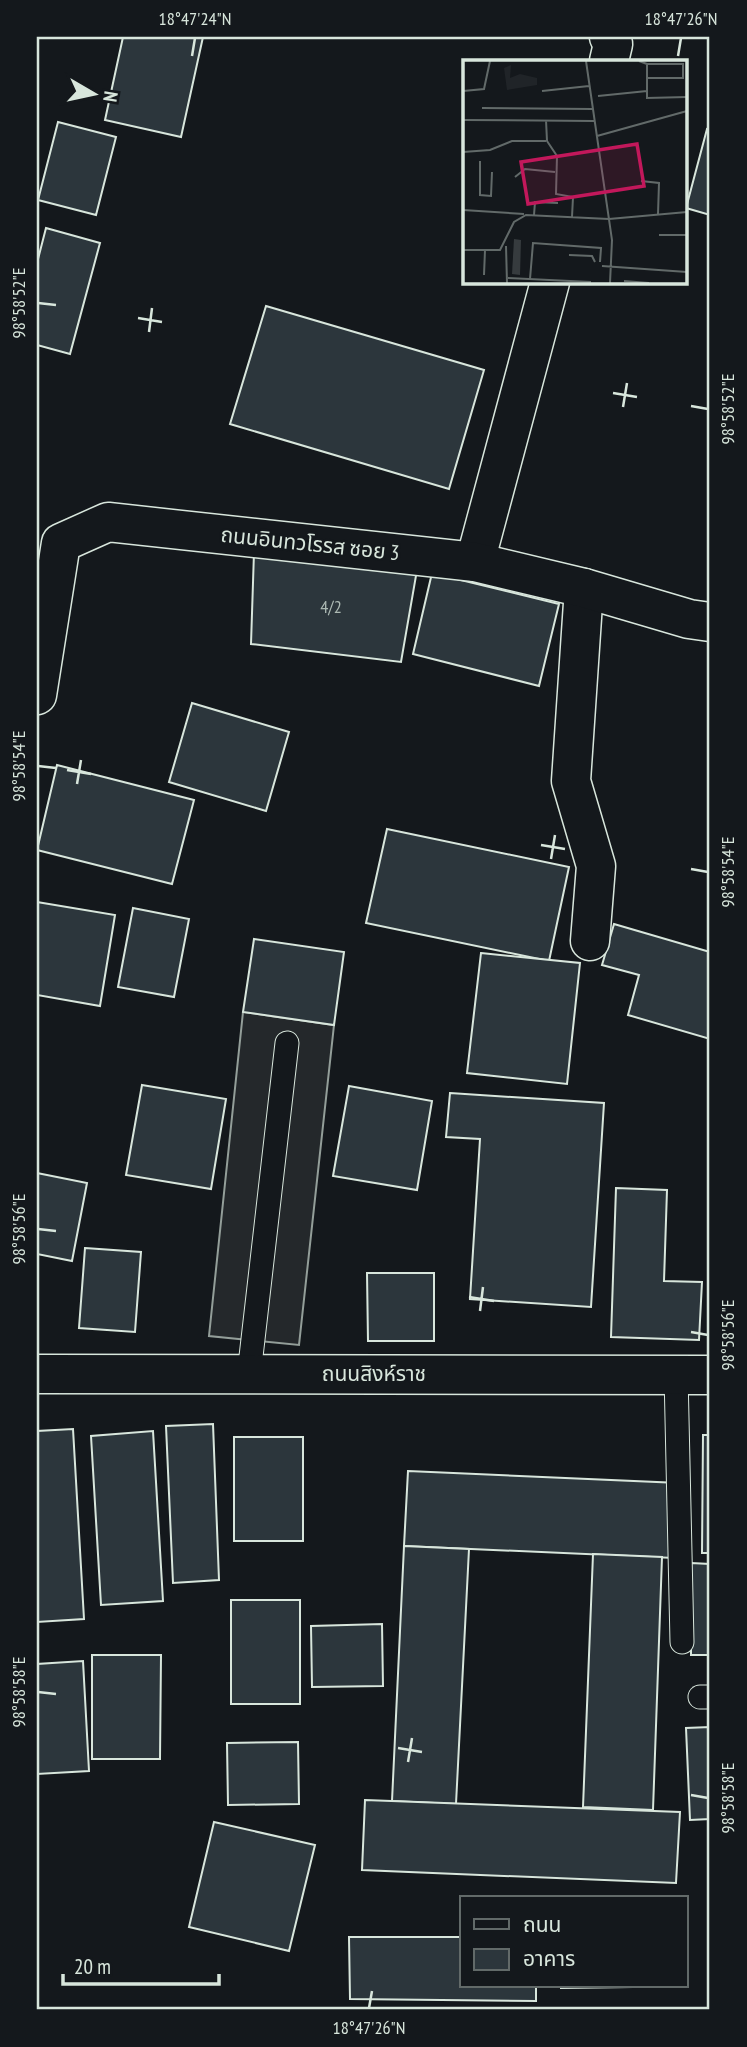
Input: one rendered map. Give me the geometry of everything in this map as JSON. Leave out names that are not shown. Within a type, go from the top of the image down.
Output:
[{"type":"street","points":[[475,562],[549,284]]},
{"type":"street","name":"ถนนอินทวโรรส ซอย 3","points":[[37,695],[61,543],[108,522],[475,562],[584,588],[688,619],[710,622]]},
{"type":"street","points":[[584,588],[571,781],[596,866],[590,941]]},
{"type":"street","name":"ถนนสิงห์ราช","points":[[37,1374],[693,1375]]},
{"type":"lane","points":[[250,1374],[287,1043]]},
{"type":"lane","points":[[682,1642],[693,1375]]},
{"type":"shaded area","points":[[243,1012],[334,1025],[299,1345],[209,1336]]},
{"type":"building","points":[[123,37],[203,37],[181,137],[105,120]]},
{"type":"building","points":[[58,122],[116,137],[96,215],[38,200]]},
{"type":"building","points":[[707,129],[710,130],[710,215],[688,209]]},
{"type":"building","points":[[46,228],[100,243],[70,354],[37,345],[37,263]]},
{"type":"building","points":[[266,306],[484,370],[449,489],[230,424]]},
{"type":"building","points":[[254,552],[417,570],[401,662],[251,644]]},
{"type":"building","points":[[432,573],[559,604],[539,686],[413,654]]},
{"type":"building","points":[[192,703],[289,732],[266,811],[169,782]]},
{"type":"building","points":[[57,765],[194,800],[172,884],[37,850]]},
{"type":"building","points":[[387,829],[569,867],[549,961],[366,923]]},
{"type":"building","points":[[37,902],[115,915],[100,1006],[37,995]]},
{"type":"building","points":[[133,908],[189,919],[174,997],[118,987]]},
{"type":"building","points":[[614,924],[710,952],[710,1039],[628,1015],[639,975],[602,965]]},
{"type":"building","points":[[254,939],[344,952],[334,1025],[243,1012]]},
{"type":"building","points":[[481,953],[580,963],[567,1084],[467,1073]]},
{"type":"building","points":[[142,1085],[226,1099],[211,1189],[126,1175]]},
{"type":"building","points":[[349,1086],[432,1101],[417,1190],[333,1176]]},
{"type":"building","points":[[450,1093],[604,1103],[591,1307],[470,1299],[480,1139],[446,1137]]},
{"type":"building","points":[[37,1173],[87,1183],[72,1261],[37,1254]]},
{"type":"building","points":[[616,1188],[667,1190],[664,1281],[702,1282],[699,1340],[611,1337]]},
{"type":"building","points":[[85,1248],[141,1252],[135,1332],[79,1328]]},
{"type":"building","points":[[367,1273],[434,1273],[434,1341],[368,1341]]},
{"type":"building","points":[[213,1424],[219,1580],[173,1583],[166,1426]]},
{"type":"building","points":[[73,1429],[84,1619],[37,1622],[37,1431]]},
{"type":"building","points":[[153,1431],[163,1601],[101,1605],[91,1436]]},
{"type":"building","points":[[703,1435],[710,1435],[710,1553],[702,1553]]},
{"type":"building","points":[[234,1437],[303,1437],[303,1541],[234,1541]]},
{"type":"building","points":[[408,1471],[679,1483],[674,1558],[404,1546]]},
{"type":"building","points":[[404,1546],[469,1549],[456,1804],[392,1801]]},
{"type":"building","points":[[593,1554],[662,1557],[653,1810],[583,1807]]},
{"type":"building","points":[[691,1563],[710,1564],[710,1655],[691,1655]]},
{"type":"building","points":[[231,1600],[300,1600],[300,1704],[231,1704]]},
{"type":"building","points":[[382,1624],[383,1686],[312,1687],[311,1626]]},
{"type":"building","points":[[92,1655],[161,1655],[160,1759],[92,1759]]},
{"type":"building","points":[[83,1661],[89,1771],[37,1774],[37,1664]]},
{"type":"building","points":[[710,1727],[710,1819],[690,1820],[686,1728]]},
{"type":"building","points":[[298,1742],[299,1804],[228,1805],[227,1743]]},
{"type":"building","points":[[365,1800],[680,1812],[676,1883],[362,1870]]},
{"type":"building","points":[[214,1822],[315,1845],[289,1951],[189,1927]]},
{"type":"building","points":[[349,1937],[460,1937],[460,1988],[536,1988],[536,2001],[350,1999]]}]
